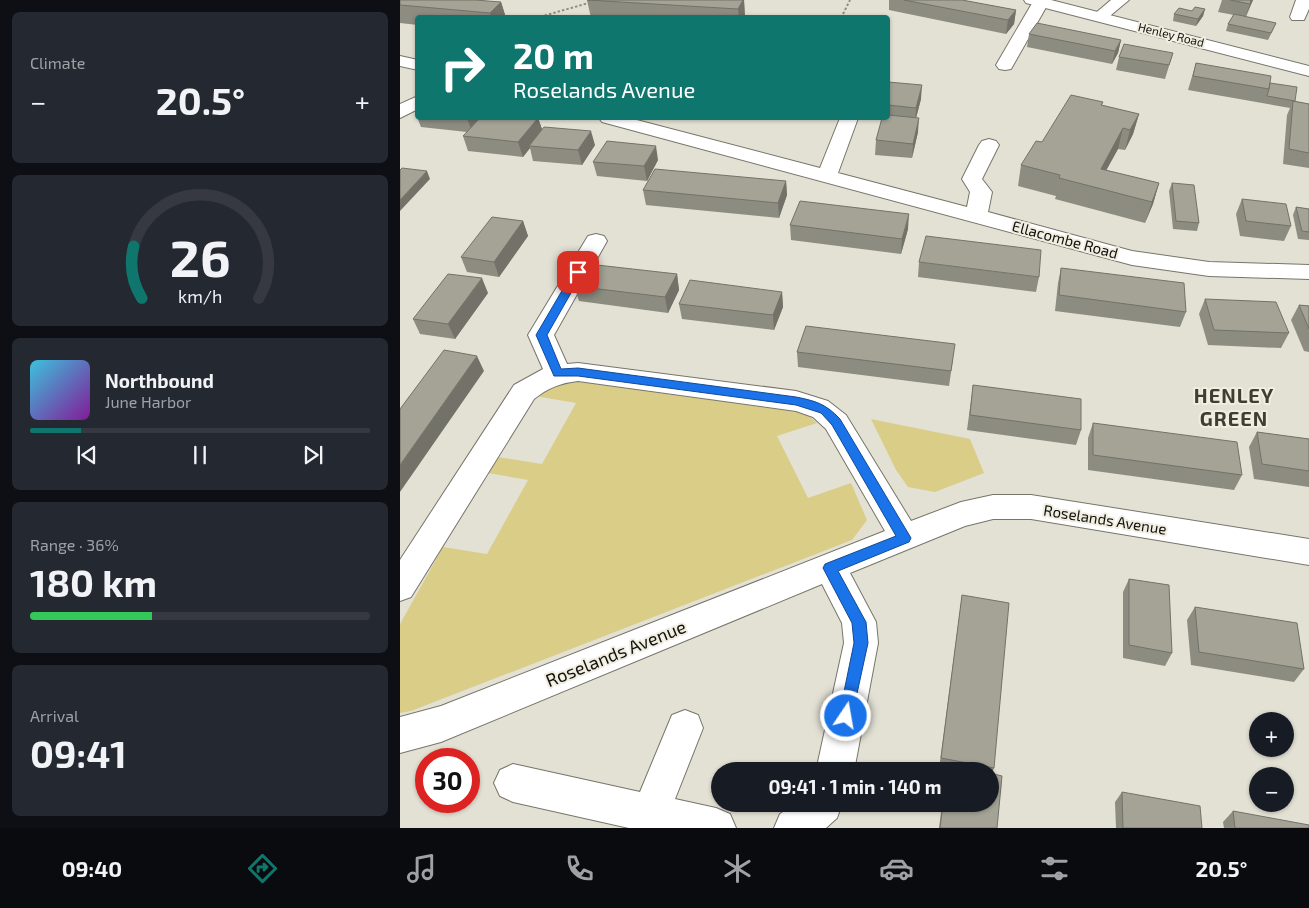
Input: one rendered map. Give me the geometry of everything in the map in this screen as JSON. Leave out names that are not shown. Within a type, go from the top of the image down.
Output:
[{"type":"street","points":[[1098,17],[1121,0]]},
{"type":"street","points":[[1298,17],[1304,0]]},
{"type":"street","points":[[1004,65],[1037,1]]},
{"type":"street","name":"Henley Road","points":[[1037,1],[1309,71]]},
{"type":"street","points":[[400,61],[415,64]]},
{"type":"street","points":[[400,112],[415,103]]},
{"type":"street","name":"Ellacombe Road","points":[[616,120],[1132,258],[1209,269],[1309,272]]},
{"type":"street","points":[[826,176],[848,120]]},
{"type":"street","points":[[976,216],[981,192],[972,179],[989,145]]},
{"type":"street","points":[[558,374],[541,335],[596,241]]},
{"type":"street","points":[[400,587],[524,392],[540,379],[558,374],[578,372],[776,399],[813,405],[825,410],[836,422],[904,538]]},
{"type":"street","name":"Roselands Avenue","points":[[400,735],[441,724],[961,514],[993,507],[1031,508],[1309,552]]},
{"type":"street","points":[[830,568],[859,622],[861,643],[836,762]]},
{"type":"street","points":[[650,814],[685,728]]},
{"type":"street","points":[[513,783],[716,828]]},
{"type":"street","points":[[794,828],[806,821],[815,812]]},
{"type":"path","points":[[546,15],[599,0]]},
{"type":"path","points":[[842,15],[850,0]]},
{"type":"shaded area","points":[[565,380],[805,413],[817,423],[777,436],[808,498],[851,483],[867,520],[852,540],[411,711],[400,713],[400,624],[443,547],[487,554],[528,480],[488,473],[498,457],[542,464],[576,403],[535,396]]},
{"type":"shaded area","points":[[871,419],[970,439],[984,473],[935,492],[908,487],[896,470]]},
{"type":"building","points":[[400,0],[501,2],[490,13],[400,5]]},
{"type":"building","points":[[587,0],[743,0],[738,9]]},
{"type":"building","points":[[904,0],[962,0],[1016,10],[1008,20]]},
{"type":"building","points":[[1230,0],[1251,0],[1250,4]]},
{"type":"building","points":[[1195,7],[1205,9],[1198,19],[1174,14],[1179,8],[1192,11]]},
{"type":"building","points":[[1234,14],[1276,23],[1271,33],[1228,24]]},
{"type":"building","points":[[1037,23],[1121,40],[1115,51],[1029,34]]},
{"type":"building","points":[[1124,44],[1173,53],[1169,65],[1119,57]]},
{"type":"building","points":[[1196,63],[1271,76],[1269,89],[1193,76]]},
{"type":"building","points":[[890,82],[922,85],[916,108],[890,105]]},
{"type":"building","points":[[1270,83],[1297,87],[1295,101],[1267,96]]},
{"type":"building","points":[[1071,95],[1103,102],[1101,105],[1139,114],[1130,130],[1123,128],[1101,169],[1159,183],[1152,202],[1059,178],[1060,175],[1021,165],[1036,141],[1042,142]]},
{"type":"building","points":[[1293,101],[1309,104],[1309,153],[1289,149]]},
{"type":"building","points":[[890,115],[919,118],[913,144],[876,140],[881,120],[890,120]]},
{"type":"building","points":[[478,120],[536,120],[518,142],[463,136]]},
{"type":"building","points":[[544,127],[591,131],[578,150],[529,146]]},
{"type":"building","points":[[607,141],[656,146],[644,166],[593,162]]},
{"type":"building","points":[[402,168],[427,171],[400,200],[400,170]]},
{"type":"building","points":[[655,169],[786,181],[778,203],[643,190]]},
{"type":"building","points":[[1172,183],[1194,185],[1199,223],[1176,221]]},
{"type":"building","points":[[1242,199],[1286,204],[1291,226],[1246,221]]},
{"type":"building","points":[[800,201],[909,214],[902,239],[790,225]]},
{"type":"building","points":[[1296,207],[1309,209],[1309,232],[1302,231]]},
{"type":"building","points":[[492,217],[523,221],[494,262],[461,257]]},
{"type":"building","points":[[926,236],[1041,250],[1039,277],[919,262]]},
{"type":"building","points":[[588,264],[677,274],[665,297],[574,286]]},
{"type":"building","points":[[1061,268],[1184,283],[1186,312],[1059,295]]},
{"type":"building","points":[[448,274],[482,278],[448,324],[413,319]]},
{"type":"building","points":[[690,280],[782,292],[773,315],[679,304]]},
{"type":"building","points":[[1205,299],[1276,302],[1289,333],[1214,330]]},
{"type":"building","points":[[1299,305],[1309,306],[1309,329]]},
{"type":"building","points":[[806,326],[955,344],[951,371],[797,352]]},
{"type":"building","points":[[444,350],[477,356],[400,465],[400,409]]},
{"type":"building","points":[[973,385],[1081,399],[1081,430],[970,415]]},
{"type":"building","points":[[1093,423],[1237,442],[1242,475],[1093,455]]},
{"type":"building","points":[[1257,432],[1309,439],[1309,471],[1262,464]]},
{"type":"building","points":[[1129,579],[1169,585],[1172,653],[1129,645]]},
{"type":"building","points":[[962,595],[1009,603],[995,762],[962,762],[941,758]]},
{"type":"building","points":[[1195,607],[1297,623],[1304,669],[1199,652]]},
{"type":"building","points":[[999,775],[1002,776],[999,807]]},
{"type":"building","points":[[1122,792],[1200,806],[1202,828],[1123,828]]},
{"type":"building","points":[[1233,811],[1309,825],[1309,828],[1235,828]]},
{"type":"building","points":[[942,812],[999,812],[997,828],[940,828]]},
{"type":"district","name":"HENLEY GREEN","points":[[1234,408]]},
{"type":"route","points":[[578,272],[541,335],[558,374],[578,372],[796,401],[825,410],[836,422],[904,538],[830,568],[859,622],[861,643],[846,716]]}]
